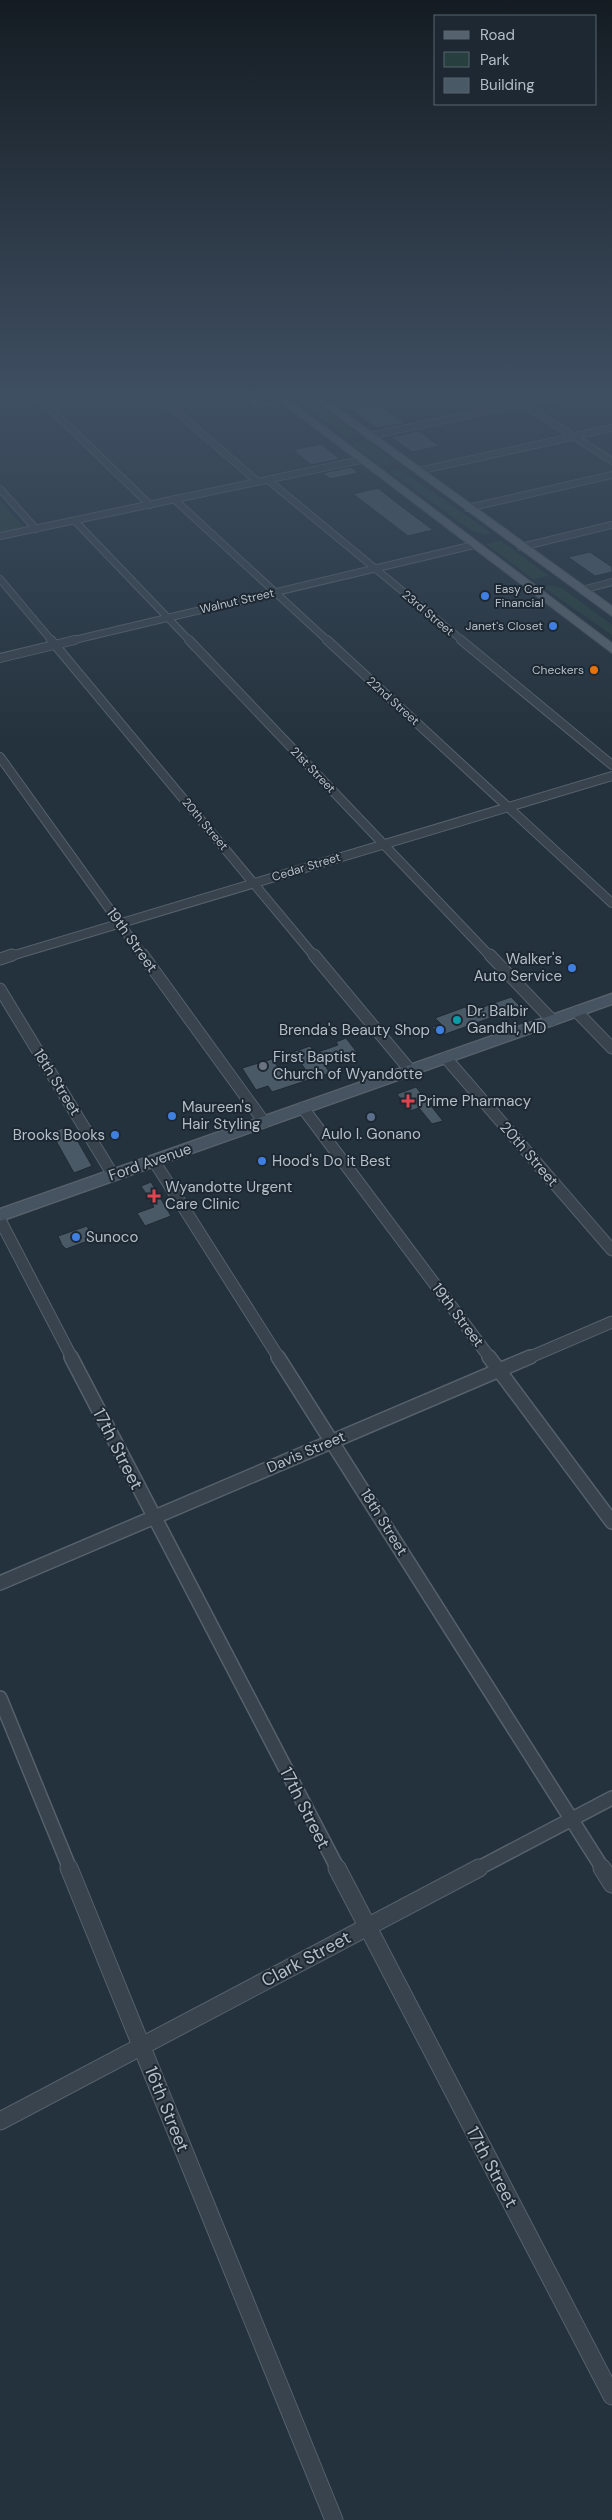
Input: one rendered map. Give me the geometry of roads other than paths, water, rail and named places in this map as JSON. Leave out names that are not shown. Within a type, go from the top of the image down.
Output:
[{"type":"main road","points":[[430,511],[474,544],[540,583],[560,610],[612,649]]},
{"type":"main road","points":[[442,511],[478,537],[489,540],[502,533]]},
{"type":"main road","points":[[468,511],[480,517]]},
{"type":"main road","points":[[471,511],[612,612]]},
{"type":"main road","points":[[540,583],[557,582],[612,622]]},
{"type":"main road","points":[[560,610],[587,620],[612,638]]},
{"type":"main road","name":"Ford Avenue","points":[[0,1215],[612,999]]},
{"type":"street","points":[[19,511],[36,529]]},
{"type":"street","points":[[0,536],[124,511]]},
{"type":"street","name":"22nd Street","points":[[186,511],[612,903]]},
{"type":"street","name":"23rd Street","points":[[305,511],[612,765]]},
{"type":"street","name":"21st Street","points":[[75,521],[552,1020]]},
{"type":"street","points":[[521,547],[612,525]]},
{"type":"street","name":"Walnut Street","points":[[0,658],[474,544]]},
{"type":"street","name":"20th Street","points":[[0,579],[410,1070]]},
{"type":"street","points":[[582,590],[612,582]]},
{"type":"street","name":"19th Street","points":[[0,757],[264,1122]]},
{"type":"street","name":"Cedar Street","points":[[0,959],[612,776]]},
{"type":"street","name":"18th Street","points":[[0,989],[113,1175]]},
{"type":"street","points":[[577,1012],[612,1048]]},
{"type":"street","name":"20th Street","points":[[446,1058],[612,1250]]},
{"type":"street","name":"19th Street","points":[[303,1108],[612,1522]]},
{"type":"street","name":"18th Street","points":[[154,1160],[612,1884]]},
{"type":"street","name":"17th Street","points":[[0,1220],[612,2396]]},
{"type":"street","name":"Davis Street","points":[[0,1583],[612,1322]]},
{"type":"street","name":"16th Street","points":[[0,1698],[334,2520]]},
{"type":"street","name":"Clark Street","points":[[0,2121],[612,1798]]},
{"type":"place","name":"Easy Car Financial","points":[[485,596]]},
{"type":"place","name":"Janet's Closet","points":[[553,626]]},
{"type":"place","name":"Checkers","points":[[594,670]]},
{"type":"place","name":"Walker's Auto Service","points":[[572,968]]},
{"type":"place","name":"Dr. Balbir Gandhi, MD","points":[[457,1020]]},
{"type":"place","name":"Brenda's Beauty Shop","points":[[440,1030]]},
{"type":"place","name":"First Baptist Church of Wyandotte","points":[[263,1066]]},
{"type":"place","name":"Prime Pharmacy","points":[[408,1101]]},
{"type":"place","name":"Maureen's Hair Styling","points":[[172,1116]]},
{"type":"place","name":"Aulo I. Gonano","points":[[371,1117]]},
{"type":"place","name":"Brooks Books","points":[[115,1135]]},
{"type":"place","name":"Hood's Do it Best","points":[[262,1161]]},
{"type":"place","name":"Wyandotte Urgent Care Clinic","points":[[154,1196]]},
{"type":"place","name":"Sunoco","points":[[76,1237]]}]
